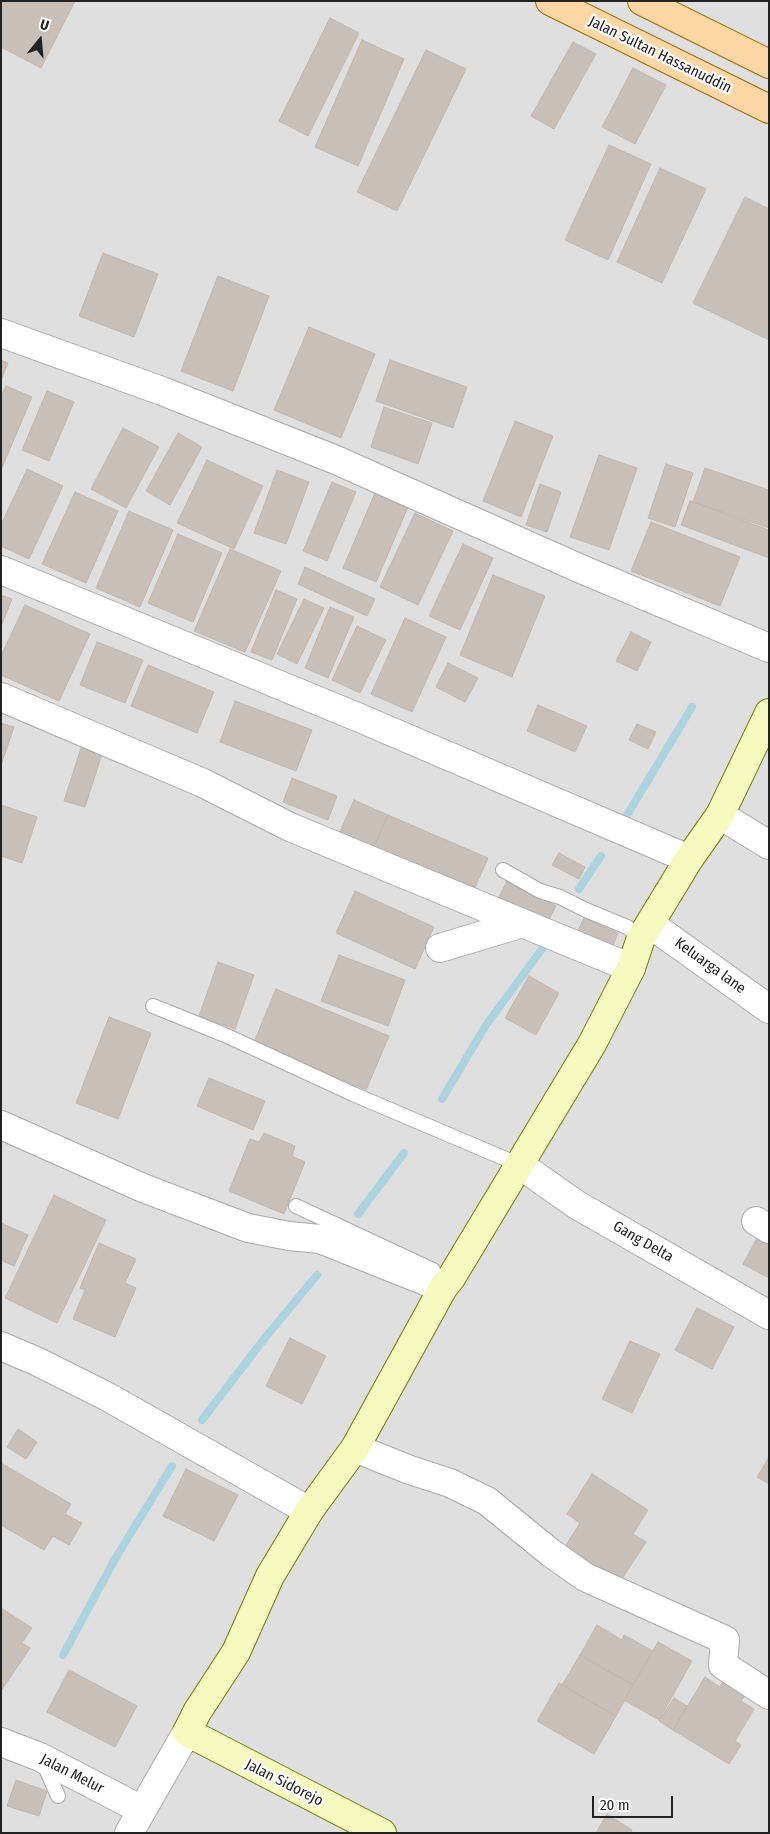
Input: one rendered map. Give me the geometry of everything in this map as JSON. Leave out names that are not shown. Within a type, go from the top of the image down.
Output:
[{"type":"main road","name":"Jalan Sultan Hassanuddin","points":[[550,1],[769,109]]},
{"type":"main road","points":[[642,1],[769,64]]},
{"type":"street","points":[[1,333],[162,391],[336,460],[581,569],[769,648]]},
{"type":"street","points":[[1,570],[362,719],[689,859]]},
{"type":"street","points":[[1,697],[203,783],[290,826],[631,968]]},
{"type":"street","points":[[135,1821],[197,1712],[236,1652],[270,1576],[309,1511],[355,1448],[447,1283],[592,1044],[631,968],[646,931],[689,859],[720,815],[769,713]]},
{"type":"street","points":[[720,815],[769,845]]},
{"type":"street","points":[[440,948],[523,923]]},
{"type":"street","name":"Keluarga lane","points":[[646,931],[769,1009]]},
{"type":"street","points":[[1,1125],[143,1188],[248,1228],[289,1236],[320,1239],[447,1283]]},
{"type":"street","name":"Gang Delta","points":[[520,1165],[577,1205],[769,1314]]},
{"type":"street","points":[[1,1346],[36,1361],[108,1397],[309,1511]]},
{"type":"street","points":[[355,1448],[410,1470],[450,1483],[487,1501],[551,1553],[585,1576],[725,1640],[724,1665],[769,1695]]},
{"type":"street","name":"Jalan Sidorejo","points":[[187,1732],[382,1833]]},
{"type":"street","name":"Jalan Melur","points":[[1,1742],[40,1757],[135,1821]]},
{"type":"lane","points":[[503,870],[540,891],[560,897],[628,927],[646,931]]},
{"type":"lane","points":[[153,1006],[225,1035],[353,1094],[520,1165]]},
{"type":"lane","points":[[296,1206],[447,1283]]},
{"type":"lane","points":[[40,1757],[58,1796]]},
{"type":"shaded area","points":[[1,1],[769,1],[769,1833],[1,1833]]},
{"type":"building","points":[[1,1],[75,1],[41,68],[1,47]]},
{"type":"building","points":[[330,18],[359,33],[308,136],[279,121]]},
{"type":"building","points":[[362,40],[404,59],[358,166],[315,147]]},
{"type":"building","points":[[573,42],[596,54],[554,129],[531,116]]},
{"type":"building","points":[[426,50],[466,69],[397,211],[357,192]]},
{"type":"building","points":[[633,68],[666,85],[635,144],[602,127]]},
{"type":"building","points":[[609,145],[651,164],[608,260],[565,240]]},
{"type":"building","points":[[660,168],[706,189],[662,283],[617,262]]},
{"type":"building","points":[[745,197],[769,209],[769,340],[693,303]]},
{"type":"building","points":[[103,253],[158,274],[134,337],[79,316]]},
{"type":"building","points":[[218,276],[269,296],[233,391],[181,371]]},
{"type":"building","points":[[309,327],[375,354],[341,438],[274,410]]},
{"type":"building","points":[[1,360],[8,363],[1,380]]},
{"type":"building","points":[[390,360],[467,387],[453,428],[376,401]]},
{"type":"building","points":[[6,386],[32,397],[1,470],[1,396]]},
{"type":"building","points":[[47,391],[74,402],[49,461],[22,450]]},
{"type":"building","points":[[384,407],[432,423],[418,464],[371,447]]},
{"type":"building","points":[[515,421],[553,436],[521,517],[483,501]]},
{"type":"building","points":[[123,428],[159,447],[126,508],[91,489]]},
{"type":"building","points":[[178,433],[202,447],[170,505],[146,491]]},
{"type":"building","points":[[599,455],[637,468],[609,550],[570,537]]},
{"type":"building","points":[[207,460],[263,486],[234,549],[177,523]]},
{"type":"building","points":[[666,464],[693,473],[675,527],[648,518]]},
{"type":"building","points":[[705,468],[769,490],[769,528],[693,502]]},
{"type":"building","points":[[27,469],[63,486],[29,559],[1,546],[1,525]]},
{"type":"building","points":[[277,470],[309,482],[286,544],[254,533]]},
{"type":"building","points":[[332,482],[356,492],[327,561],[303,551]]},
{"type":"building","points":[[540,484],[561,492],[547,532],[526,525]]},
{"type":"building","points":[[75,492],[118,511],[86,583],[42,564]]},
{"type":"building","points":[[375,493],[408,507],[376,582],[343,568]]},
{"type":"building","points":[[690,501],[769,530],[769,558],[681,525]]},
{"type":"building","points":[[129,511],[173,530],[140,607],[96,588]]},
{"type":"building","points":[[415,513],[453,531],[418,605],[380,587]]},
{"type":"building","points":[[651,522],[740,557],[720,606],[631,571]]},
{"type":"building","points":[[178,534],[222,553],[193,622],[148,603]]},
{"type":"building","points":[[463,544],[493,558],[460,630],[429,616]]},
{"type":"building","points":[[230,549],[281,571],[245,652],[194,631]]},
{"type":"building","points":[[305,567],[375,599],[367,616],[298,584]]},
{"type":"building","points":[[493,575],[545,596],[512,677],[460,655]]},
{"type":"building","points":[[276,590],[297,599],[272,660],[251,652]]},
{"type":"building","points":[[1,595],[12,599],[1,626]]},
{"type":"building","points":[[304,599],[324,608],[297,664],[277,654]]},
{"type":"building","points":[[25,605],[90,634],[59,701],[1,675],[1,656]]},
{"type":"building","points":[[330,607],[354,617],[328,678],[305,668]]},
{"type":"building","points":[[405,618],[446,637],[412,712],[371,694]]},
{"type":"building","points":[[357,626],[386,640],[360,693],[332,680]]},
{"type":"building","points":[[631,632],[651,642],[637,671],[616,661]]},
{"type":"building","points":[[97,642],[143,660],[125,703],[80,685]]},
{"type":"building","points":[[448,663],[478,678],[465,702],[436,687]]},
{"type":"building","points":[[148,665],[214,692],[197,733],[131,706]]},
{"type":"building","points":[[235,701],[312,730],[296,771],[220,742]]},
{"type":"building","points":[[538,705],[587,726],[575,752],[527,731]]},
{"type":"building","points":[[1,723],[14,727],[1,765]]},
{"type":"building","points":[[637,724],[656,732],[648,749],[629,740]]},
{"type":"building","points":[[81,748],[102,754],[85,807],[64,801]]},
{"type":"building","points":[[292,778],[337,796],[328,820],[283,802]]},
{"type":"building","points":[[354,800],[388,815],[373,849],[339,834]]},
{"type":"building","points":[[1,805],[37,817],[22,863],[1,856]]},
{"type":"building","points":[[388,815],[488,858],[473,892],[373,849]]},
{"type":"building","points":[[559,853],[585,867],[579,879],[552,865]]},
{"type":"building","points":[[507,881],[556,906],[545,927],[496,903]]},
{"type":"building","points":[[355,891],[434,927],[415,969],[336,933]]},
{"type":"building","points":[[584,918],[618,933],[611,951],[576,935]]},
{"type":"building","points":[[339,955],[405,980],[388,1026],[321,1001]]},
{"type":"building","points":[[218,962],[254,975],[235,1029],[199,1016]]},
{"type":"building","points":[[529,976],[559,993],[536,1035],[505,1018]]},
{"type":"building","points":[[276,989],[389,1036],[366,1090],[254,1042]]},
{"type":"building","points":[[109,1017],[151,1033],[118,1119],[76,1103]]},
{"type":"building","points":[[209,1078],[265,1101],[253,1130],[197,1106]]},
{"type":"building","points":[[264,1133],[295,1146],[292,1156],[305,1162],[284,1214],[229,1191],[250,1139],[259,1142]]},
{"type":"building","points":[[54,1195],[106,1220],[57,1323],[5,1298]]},
{"type":"building","points":[[1,1223],[28,1235],[14,1266],[1,1260]]},
{"type":"building","points":[[760,1233],[769,1238],[769,1278],[743,1264]]},
{"type":"building","points":[[99,1243],[136,1259],[125,1283],[136,1288],[115,1337],[73,1319],[85,1290],[80,1288]]},
{"type":"building","points":[[697,1308],[734,1327],[712,1369],[675,1350]]},
{"type":"building","points":[[290,1338],[326,1356],[302,1404],[266,1386]]},
{"type":"building","points":[[630,1341],[660,1354],[632,1413],[602,1399]]},
{"type":"building","points":[[18,1429],[37,1442],[26,1459],[7,1447]]},
{"type":"building","points":[[769,1457],[769,1484],[757,1477]]},
{"type":"building","points":[[1,1463],[71,1504],[65,1514],[82,1523],[69,1545],[53,1536],[44,1550],[1,1525]]},
{"type":"building","points":[[186,1469],[238,1495],[214,1541],[163,1516]]},
{"type":"building","points":[[592,1474],[648,1510],[633,1534],[646,1542],[616,1588],[561,1553],[580,1523],[567,1514]]},
{"type":"building","points":[[1,1608],[32,1628],[22,1643],[30,1648],[1,1691]]},
{"type":"building","points":[[597,1625],[622,1640],[624,1635],[653,1651],[633,1685],[580,1655]]},
{"type":"building","points":[[658,1642],[692,1661],[659,1720],[624,1700]]},
{"type":"building","points":[[580,1655],[633,1685],[616,1716],[562,1685]]},
{"type":"building","points":[[69,1670],[137,1706],[115,1747],[47,1712]]},
{"type":"building","points":[[705,1677],[720,1687],[723,1681],[745,1695],[741,1701],[754,1709],[735,1741],[741,1745],[729,1764],[673,1730]]},
{"type":"building","points":[[559,1683],[616,1716],[594,1754],[537,1721]]},
{"type":"building","points":[[674,1698],[687,1706],[673,1730],[659,1721]]},
{"type":"building","points":[[16,1780],[47,1791],[39,1816],[7,1806]]},
{"type":"building","points":[[607,1814],[632,1830],[631,1833],[596,1833]]},
{"type":"waterway","points":[[627,815],[692,707]]},
{"type":"waterway","points":[[579,889],[601,856]]},
{"type":"waterway","points":[[442,1099],[486,1025],[545,945]]},
{"type":"waterway","points":[[358,1214],[404,1153]]},
{"type":"waterway","points":[[202,1420],[264,1339],[317,1275]]},
{"type":"waterway","points":[[63,1655],[115,1559],[172,1466]]}]
